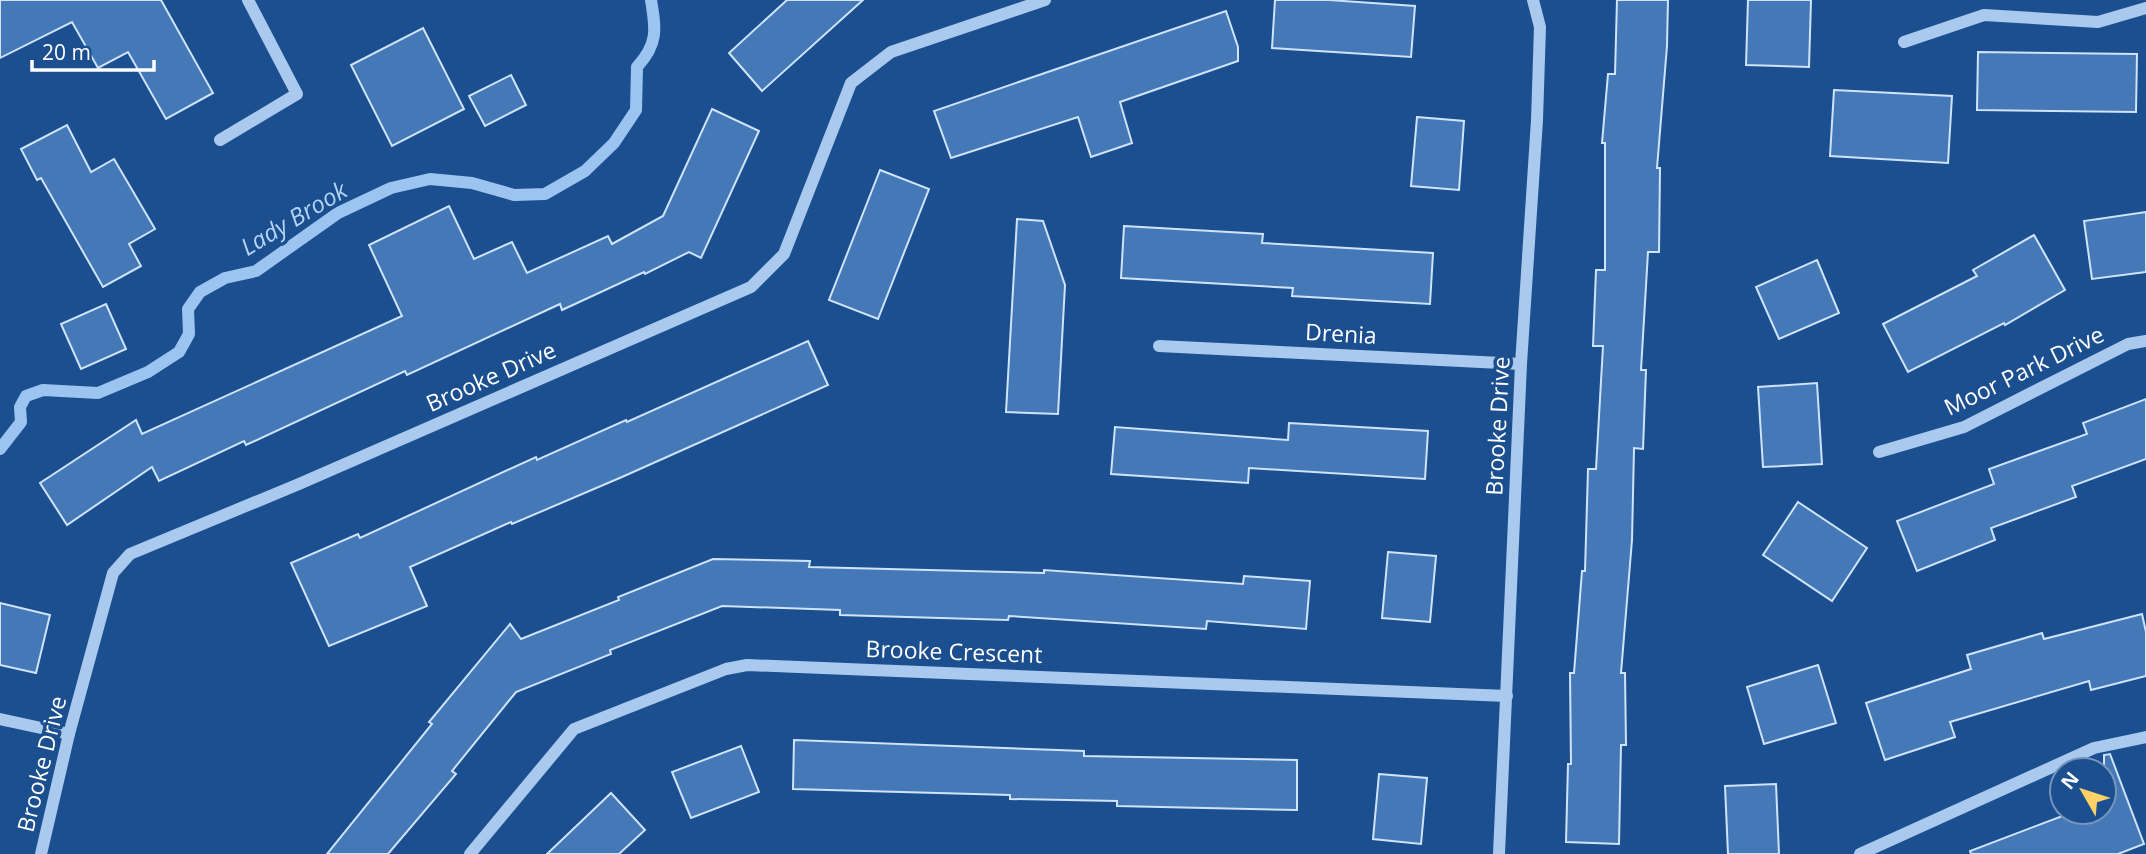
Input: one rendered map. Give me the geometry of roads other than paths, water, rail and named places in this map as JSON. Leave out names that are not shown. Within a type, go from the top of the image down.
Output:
[{"type":"street","points":[[220,140],[297,94],[248,0]]},
{"type":"street","name":"Brooke Drive","points":[[41,854],[69,734],[113,573],[130,554],[299,484],[751,287],[784,254],[850,83],[891,52],[1045,0]]},
{"type":"street","name":"Brooke Drive","points":[[1499,854],[1521,364],[1540,27],[1533,0]]},
{"type":"street","points":[[1903,42],[1984,15],[2098,22],[2146,8]]},
{"type":"street","name":"Moor Park Drive","points":[[1879,452],[1964,427],[2128,344],[2146,341]]},
{"type":"street","name":"Drenia","points":[[1159,346],[1521,364]]},
{"type":"street","name":"Brooke Crescent","points":[[470,854],[574,729],[726,670],[747,665],[1507,696]]},
{"type":"street","points":[[0,719],[69,734]]},
{"type":"street","points":[[1860,854],[2094,748],[2146,737]]},
{"type":"waterway","name":"Lady Brook","points":[[0,449],[21,422],[20,407],[26,396],[43,390],[98,393],[148,372],[179,352],[189,334],[188,309],[200,292],[225,278],[256,271],[338,213],[391,188],[430,179],[472,183],[514,195],[545,194],[585,171],[614,143],[636,110],[637,67],[649,51],[654,36],[651,0]]}]
